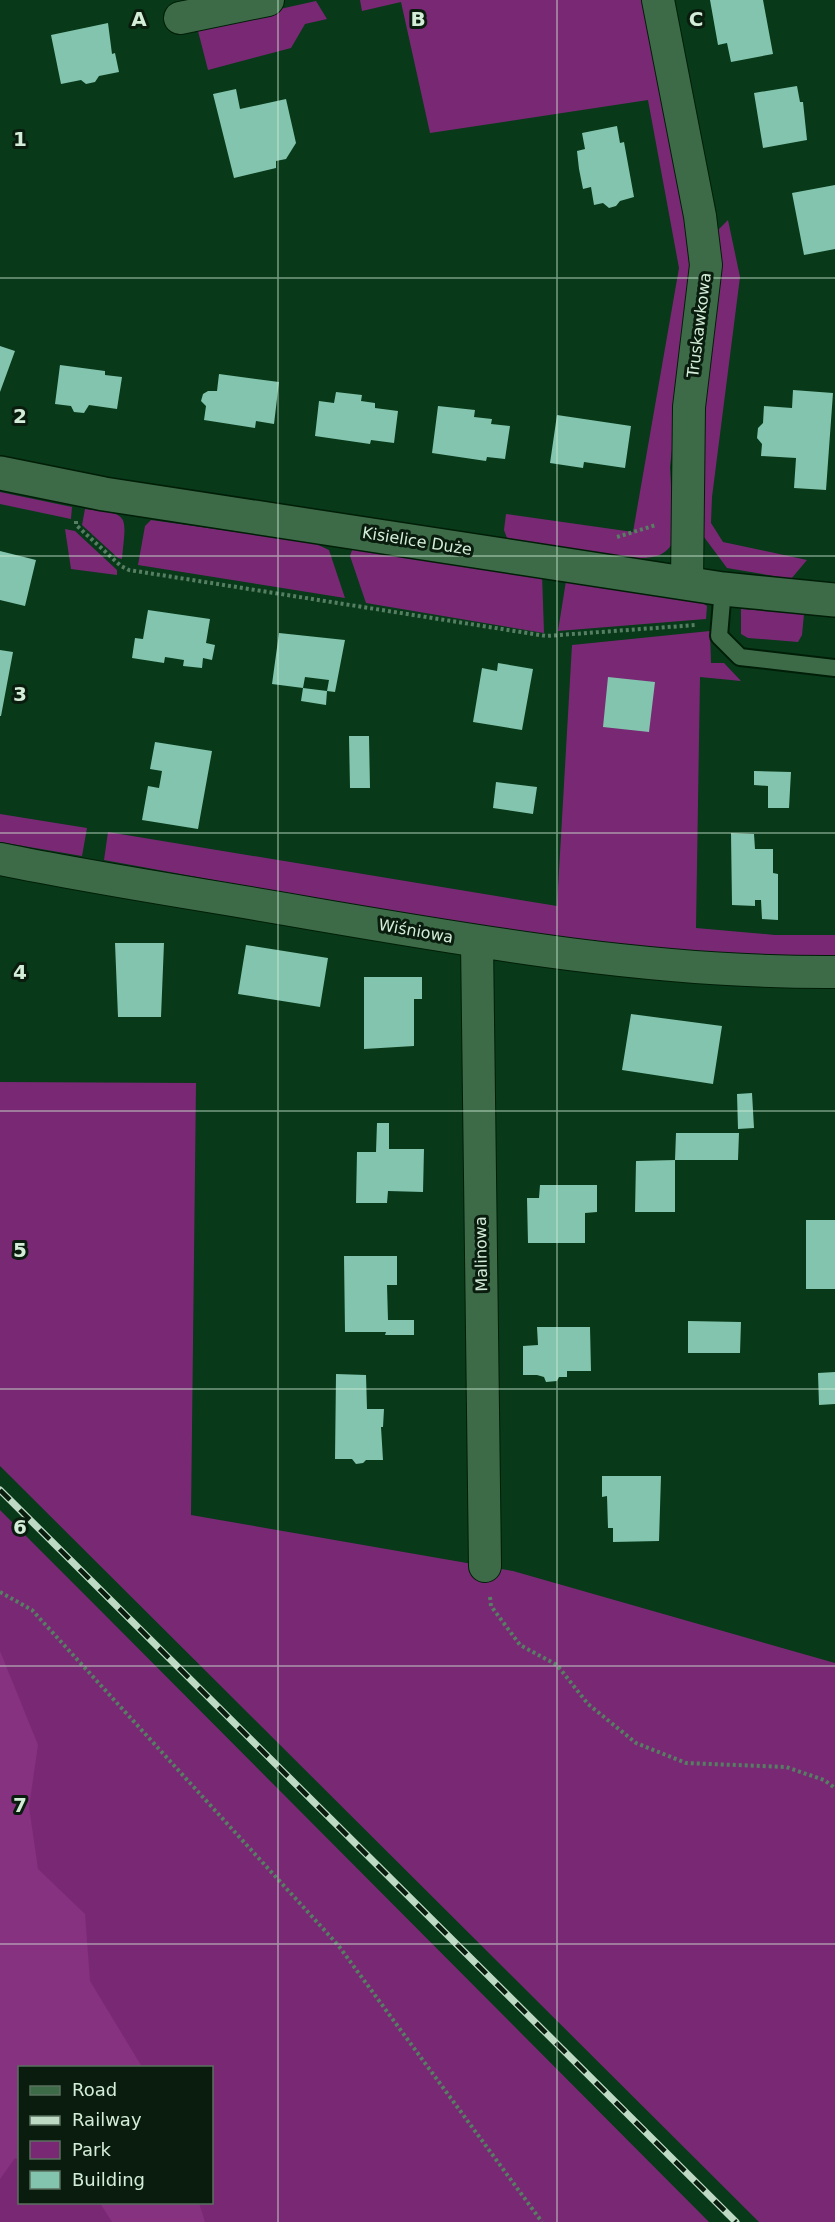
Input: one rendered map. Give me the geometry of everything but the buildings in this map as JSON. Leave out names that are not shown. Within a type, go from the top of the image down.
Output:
[{"type":"street","points":[[180,18],[268,0]]},
{"type":"street","name":"Truskawkowa","points":[[658,0],[700,216],[706,265],[689,407],[687,582]]},
{"type":"street","name":"Kisielice Duże","points":[[0,473],[128,497],[723,589],[835,600]]},
{"type":"street","name":"Wiśniowa","points":[[0,859],[477,942],[586,958],[674,966],[835,972]]},
{"type":"street","name":"Malinowa","points":[[477,942],[485,1566]]},
{"type":"lane","points":[[723,589],[719,636],[741,657],[835,668]]},
{"type":"path","points":[[77,515],[76,525],[121,566],[129,570],[546,636],[696,625],[720,627]]},
{"type":"path","points":[[485,1566],[491,1606],[520,1645],[557,1665],[588,1704],[636,1743],[686,1763],[786,1767],[824,1780],[835,1788]]},
{"type":"path","points":[[0,1592],[32,1610],[338,1945],[542,2222]]},
{"type":"green space","points":[[360,0],[645,0],[694,255],[670,467],[674,540],[663,553],[654,557],[636,559],[507,538],[504,530],[506,514],[633,532],[679,268],[648,100],[430,133],[401,2],[362,11]]},
{"type":"green space","points":[[316,1],[327,19],[305,24],[291,48],[208,70],[198,31],[203,26]]},
{"type":"green space","points":[[728,220],[740,277],[712,497],[711,523],[723,542],[807,560],[791,579],[727,568],[704,537],[701,520],[700,411],[718,274],[718,230]]},
{"type":"green space","points":[[0,492],[72,507],[71,519],[0,504]]},
{"type":"green space","points":[[85,509],[111,513],[122,519],[124,533],[122,559],[118,558],[82,525]]},
{"type":"green space","points":[[151,520],[314,543],[329,550],[345,598],[138,565],[145,526]]},
{"type":"green space","points":[[65,529],[75,531],[117,570],[117,575],[71,569]]},
{"type":"green space","points":[[358,547],[542,574],[544,633],[366,603],[350,556],[352,550]]},
{"type":"green space","points":[[566,581],[698,600],[707,606],[706,619],[558,631]]},
{"type":"green space","points":[[741,609],[804,614],[802,635],[798,642],[748,638],[741,634]]},
{"type":"green space","points":[[710,631],[711,663],[724,663],[741,681],[700,677],[696,928],[775,935],[835,935],[835,962],[793,962],[497,932],[104,860],[108,832],[557,906],[572,645]]},
{"type":"green space","points":[[0,814],[87,828],[82,856],[0,842]]},
{"type":"green space","points":[[0,1082],[196,1083],[191,1515],[513,1571],[835,1663],[835,2222],[759,2222],[0,1466]]},
{"type":"green space","points":[[0,1510],[709,2222],[0,2222]]},
{"type":"shaded area","points":[[0,1651],[38,1745],[29,1807],[38,1869],[85,1914],[90,1981],[141,2066],[18,2066],[18,2160],[15,2158],[0,2179]]},
{"type":"shaded area","points":[[101,2204],[199,2204],[205,2222],[112,2222]]},
{"type":"railway","points":[[0,1490],[736,2222]]}]
